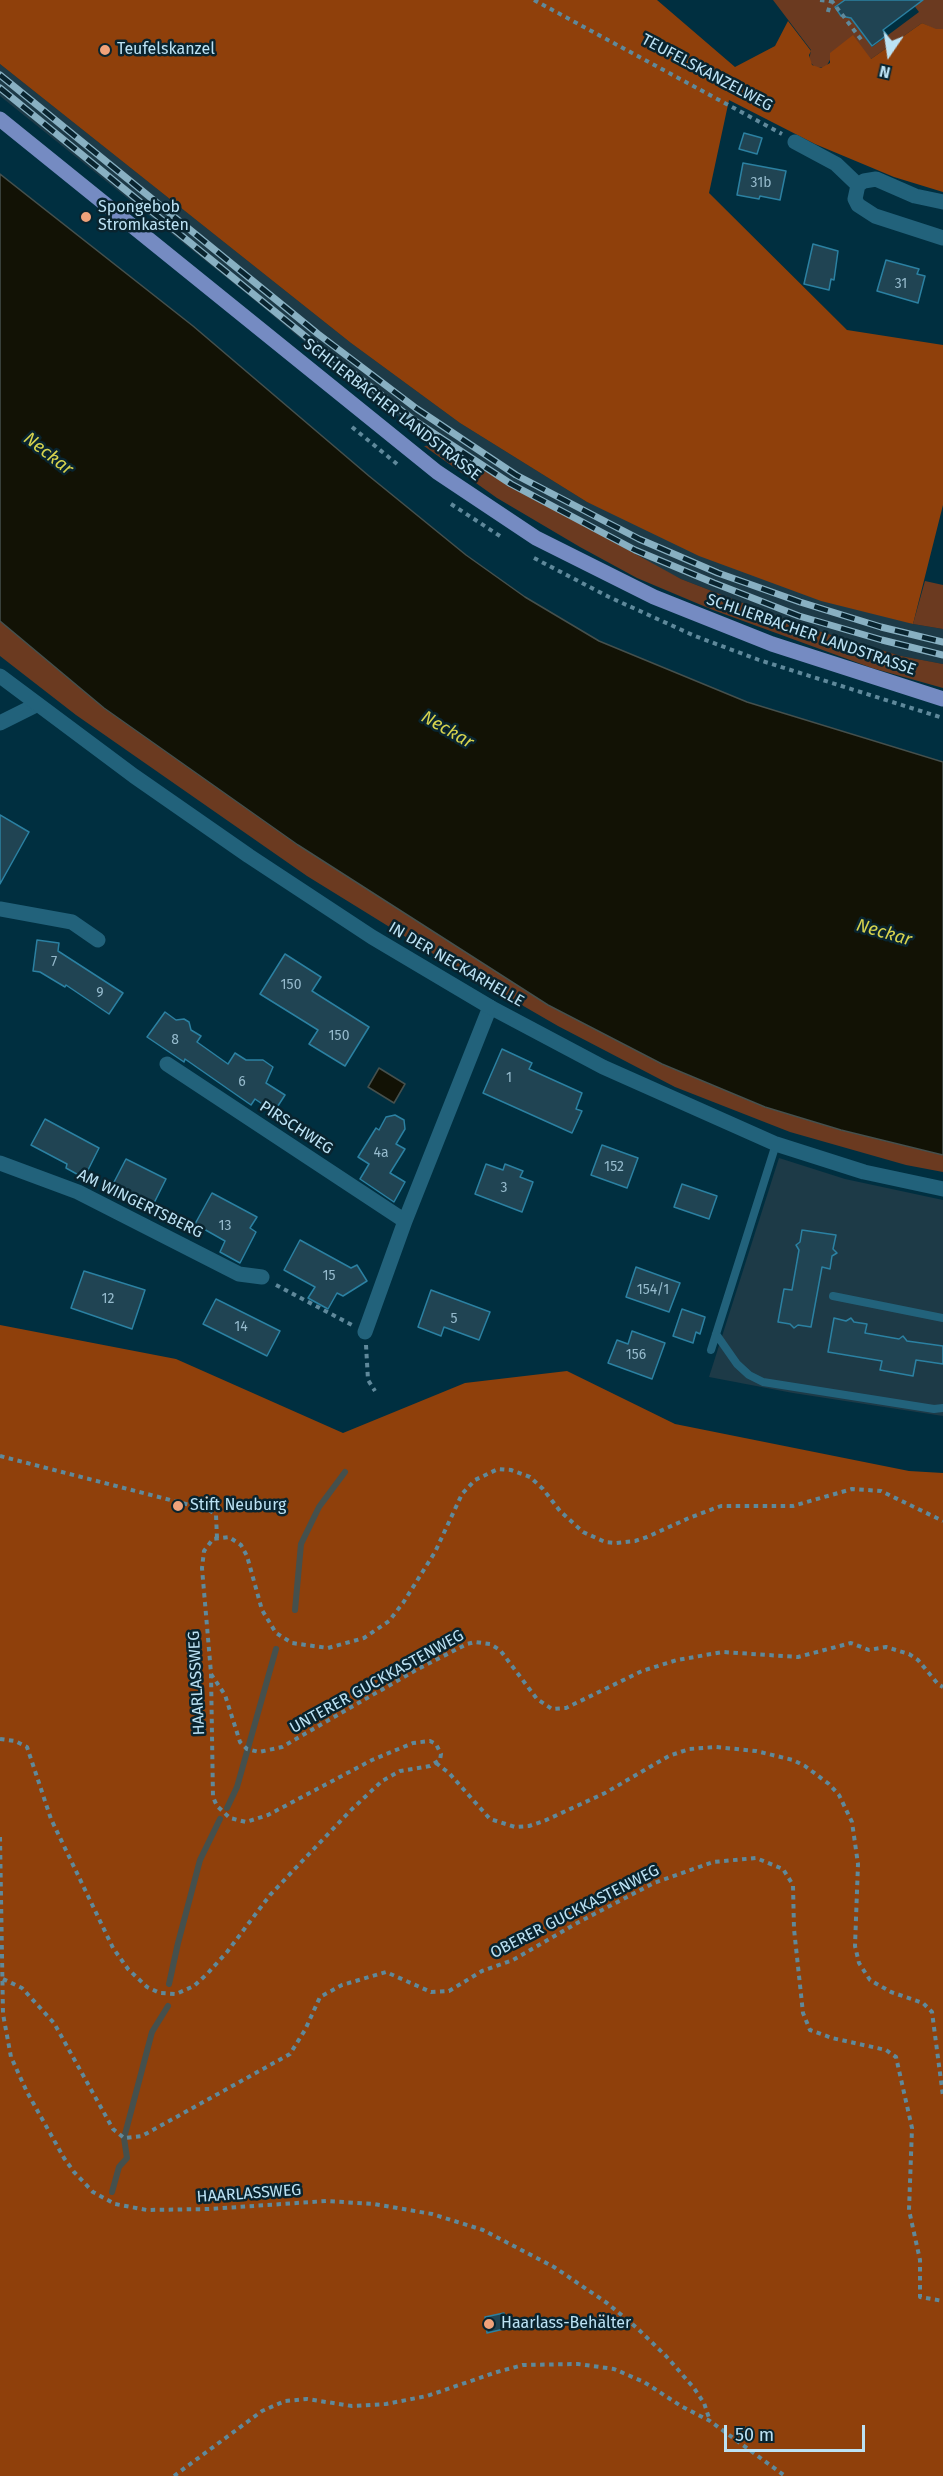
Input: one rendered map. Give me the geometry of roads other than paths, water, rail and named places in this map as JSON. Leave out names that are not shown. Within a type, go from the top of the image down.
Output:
[{"type":"main road","name":"SCHLIERBACHER LANDSTRASSE","points":[[0,119],[437,472],[536,538],[654,597],[718,623],[772,644],[943,699]]},
{"type":"street","points":[[795,142],[836,164],[858,185]]},
{"type":"street","points":[[943,202],[915,196],[876,179],[864,181],[858,185],[855,199],[864,210],[888,221],[943,238]]},
{"type":"street","name":"IN DER NECKARHELLE","points":[[0,676],[36,705],[249,856],[372,937],[490,1007],[603,1068],[776,1144],[864,1172],[943,1189]]},
{"type":"street","points":[[0,723],[36,705]]},
{"type":"street","points":[[0,909],[72,922],[98,940]]},
{"type":"street","points":[[358,1328],[405,1221],[490,1007]]},
{"type":"street","name":"PIRSCHWEG","points":[[167,1064],[405,1221]]},
{"type":"street","name":"AM WINGERTSBERG","points":[[0,1163],[78,1192],[239,1274],[262,1277]]},
{"type":"lane","points":[[711,1350],[776,1144]]},
{"type":"lane","points":[[832,1296],[943,1318]]},
{"type":"lane","points":[[716,1334],[737,1364],[749,1375],[763,1382],[934,1409],[943,1408]]},
{"type":"water","name":"Neckar","points":[[0,174],[193,326],[369,476],[466,555],[525,597],[599,641],[747,702],[943,762],[943,1155],[841,1130],[765,1107],[662,1064],[548,1005],[298,845],[104,708],[0,621]]},
{"type":"water","points":[[379,1068],[405,1084],[394,1103],[368,1087]]},
{"type":"waterway","points":[[295,1610],[301,1544],[319,1507],[345,1472]]},
{"type":"waterway","points":[[227,1808],[237,1787],[276,1649]]},
{"type":"waterway","points":[[169,1984],[200,1860],[220,1819]]},
{"type":"waterway","points":[[112,2192],[119,2167],[127,2158],[124,2138],[152,2032],[168,2006]]},
{"type":"railway","points":[[0,75],[318,334],[417,409],[516,475],[639,539],[718,573],[881,627],[943,642]]},
{"type":"railway","points":[[0,88],[311,341],[415,421],[511,484],[635,550],[714,583],[799,616],[943,655]]},
{"type":"place","name":"Teufelskanzel","points":[[105,50]]},
{"type":"place","name":"Spongebob Stromkasten","points":[[86,217]]},
{"type":"place","name":"Stift Neuburg","points":[[178,1506]]},
{"type":"place","name":"Haarlass-Behälter","points":[[489,2324]]}]
